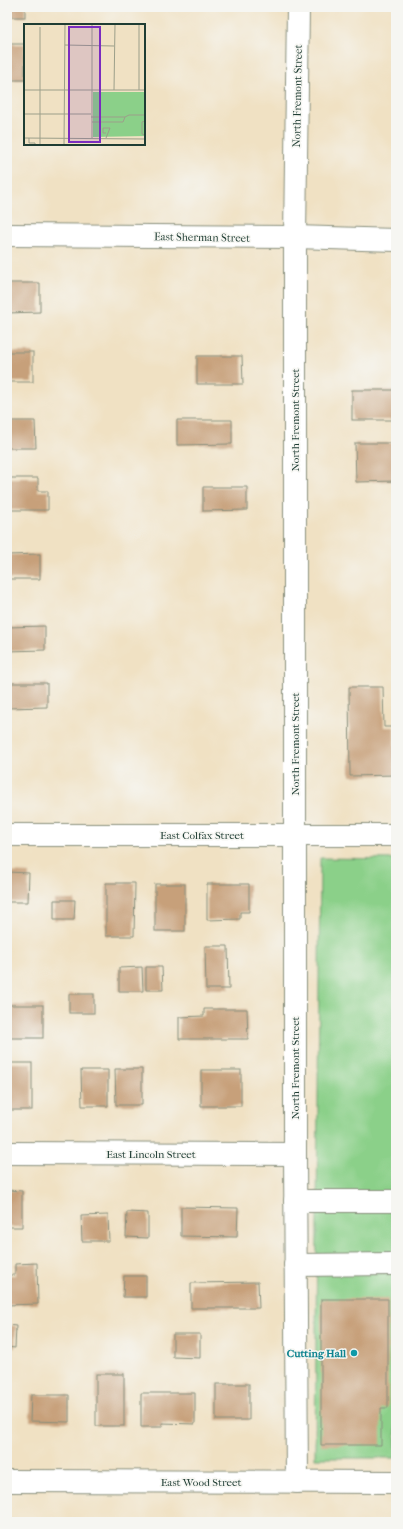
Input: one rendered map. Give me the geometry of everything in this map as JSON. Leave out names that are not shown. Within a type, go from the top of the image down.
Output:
[{"type":"street","name":"North Fremont Street","points":[[298,7],[295,238],[295,1265],[298,1482]]},
{"type":"street","name":"East Sherman Street","points":[[7,235],[396,240]]},
{"type":"street","name":"East Colfax Street","points":[[7,835],[396,835]]},
{"type":"street","name":"East Lincoln Street","points":[[7,1153],[295,1154]]},
{"type":"street","points":[[295,1201],[396,1201]]},
{"type":"street","points":[[295,1265],[396,1264]]},
{"type":"street","name":"East Wood Street","points":[[7,1481],[396,1482]]},
{"type":"green space","points":[[320,858],[396,859],[396,1458],[315,1458]]},
{"type":"building","points":[[7,7],[25,7],[25,17],[7,17]]},
{"type":"building","points":[[7,44],[24,44],[24,80],[7,80]]},
{"type":"building","points":[[7,283],[40,283],[40,312],[7,313]]},
{"type":"building","points":[[7,352],[33,352],[33,382],[7,382]]},
{"type":"building","points":[[197,356],[242,356],[243,384],[197,384]]},
{"type":"building","points":[[352,390],[396,390],[396,420],[352,420]]},
{"type":"building","points":[[177,420],[232,420],[232,444],[177,445]]},
{"type":"building","points":[[7,421],[35,421],[36,448],[7,448]]},
{"type":"building","points":[[355,443],[396,443],[396,481],[356,482]]},
{"type":"building","points":[[9,478],[38,478],[38,491],[48,491],[48,510],[7,510],[7,486],[9,486]]},
{"type":"building","points":[[203,487],[247,487],[247,510],[203,511]]},
{"type":"building","points":[[40,554],[40,579],[7,579],[7,555]]},
{"type":"building","points":[[45,626],[45,650],[7,651],[7,627]]},
{"type":"building","points":[[7,683],[47,683],[47,707],[7,708]]},
{"type":"building","points":[[349,687],[383,687],[384,727],[394,727],[395,775],[350,776]]},
{"type":"building","points":[[7,872],[29,873],[28,902],[7,902]]},
{"type":"building","points":[[106,883],[135,883],[134,936],[106,936]]},
{"type":"building","points":[[155,884],[185,884],[185,931],[155,931]]},
{"type":"building","points":[[207,884],[249,884],[249,912],[240,912],[240,919],[207,920]]},
{"type":"building","points":[[54,900],[75,900],[74,920],[54,920]]},
{"type":"building","points":[[205,946],[228,946],[229,989],[206,989]]},
{"type":"building","points":[[142,967],[143,991],[119,991],[119,968]]},
{"type":"building","points":[[146,967],[162,967],[163,990],[146,990]]},
{"type":"building","points":[[69,994],[94,994],[94,1013],[69,1013]]},
{"type":"building","points":[[7,1005],[43,1005],[43,1038],[7,1038]]},
{"type":"building","points":[[204,1009],[247,1009],[248,1039],[179,1039],[179,1017],[204,1016]]},
{"type":"building","points":[[7,1063],[32,1063],[32,1110],[7,1110]]},
{"type":"building","points":[[115,1069],[142,1069],[142,1105],[116,1105]]},
{"type":"building","points":[[81,1070],[108,1070],[108,1106],[82,1106]]},
{"type":"building","points":[[201,1070],[241,1070],[241,1106],[201,1106]]},
{"type":"building","points":[[7,1190],[22,1191],[22,1227],[7,1227]]},
{"type":"building","points":[[181,1207],[238,1208],[237,1237],[181,1236]]},
{"type":"building","points":[[127,1212],[148,1213],[148,1238],[126,1237]]},
{"type":"building","points":[[108,1215],[109,1241],[82,1241],[81,1216]]},
{"type":"building","points":[[37,1263],[38,1304],[7,1305],[7,1275],[15,1275],[15,1264]]},
{"type":"building","points":[[124,1276],[146,1276],[146,1297],[123,1297]]},
{"type":"building","points":[[258,1282],[259,1308],[191,1308],[191,1283]]},
{"type":"building","name":"Cutting Hall","points":[[321,1299],[388,1299],[388,1408],[381,1408],[381,1445],[321,1445]]},
{"type":"building","points":[[7,1325],[16,1326],[15,1348],[7,1347]]},
{"type":"building","points":[[173,1334],[200,1334],[200,1358],[173,1357]]},
{"type":"building","points":[[96,1374],[124,1374],[124,1426],[96,1426]]},
{"type":"building","points":[[216,1384],[249,1384],[249,1420],[216,1420]]},
{"type":"building","points":[[141,1393],[195,1393],[195,1424],[162,1423],[162,1427],[141,1427]]},
{"type":"building","points":[[31,1395],[69,1395],[69,1422],[30,1421]]},
{"type":"place","name":"Cutting Hall","points":[[354,1353]]}]
